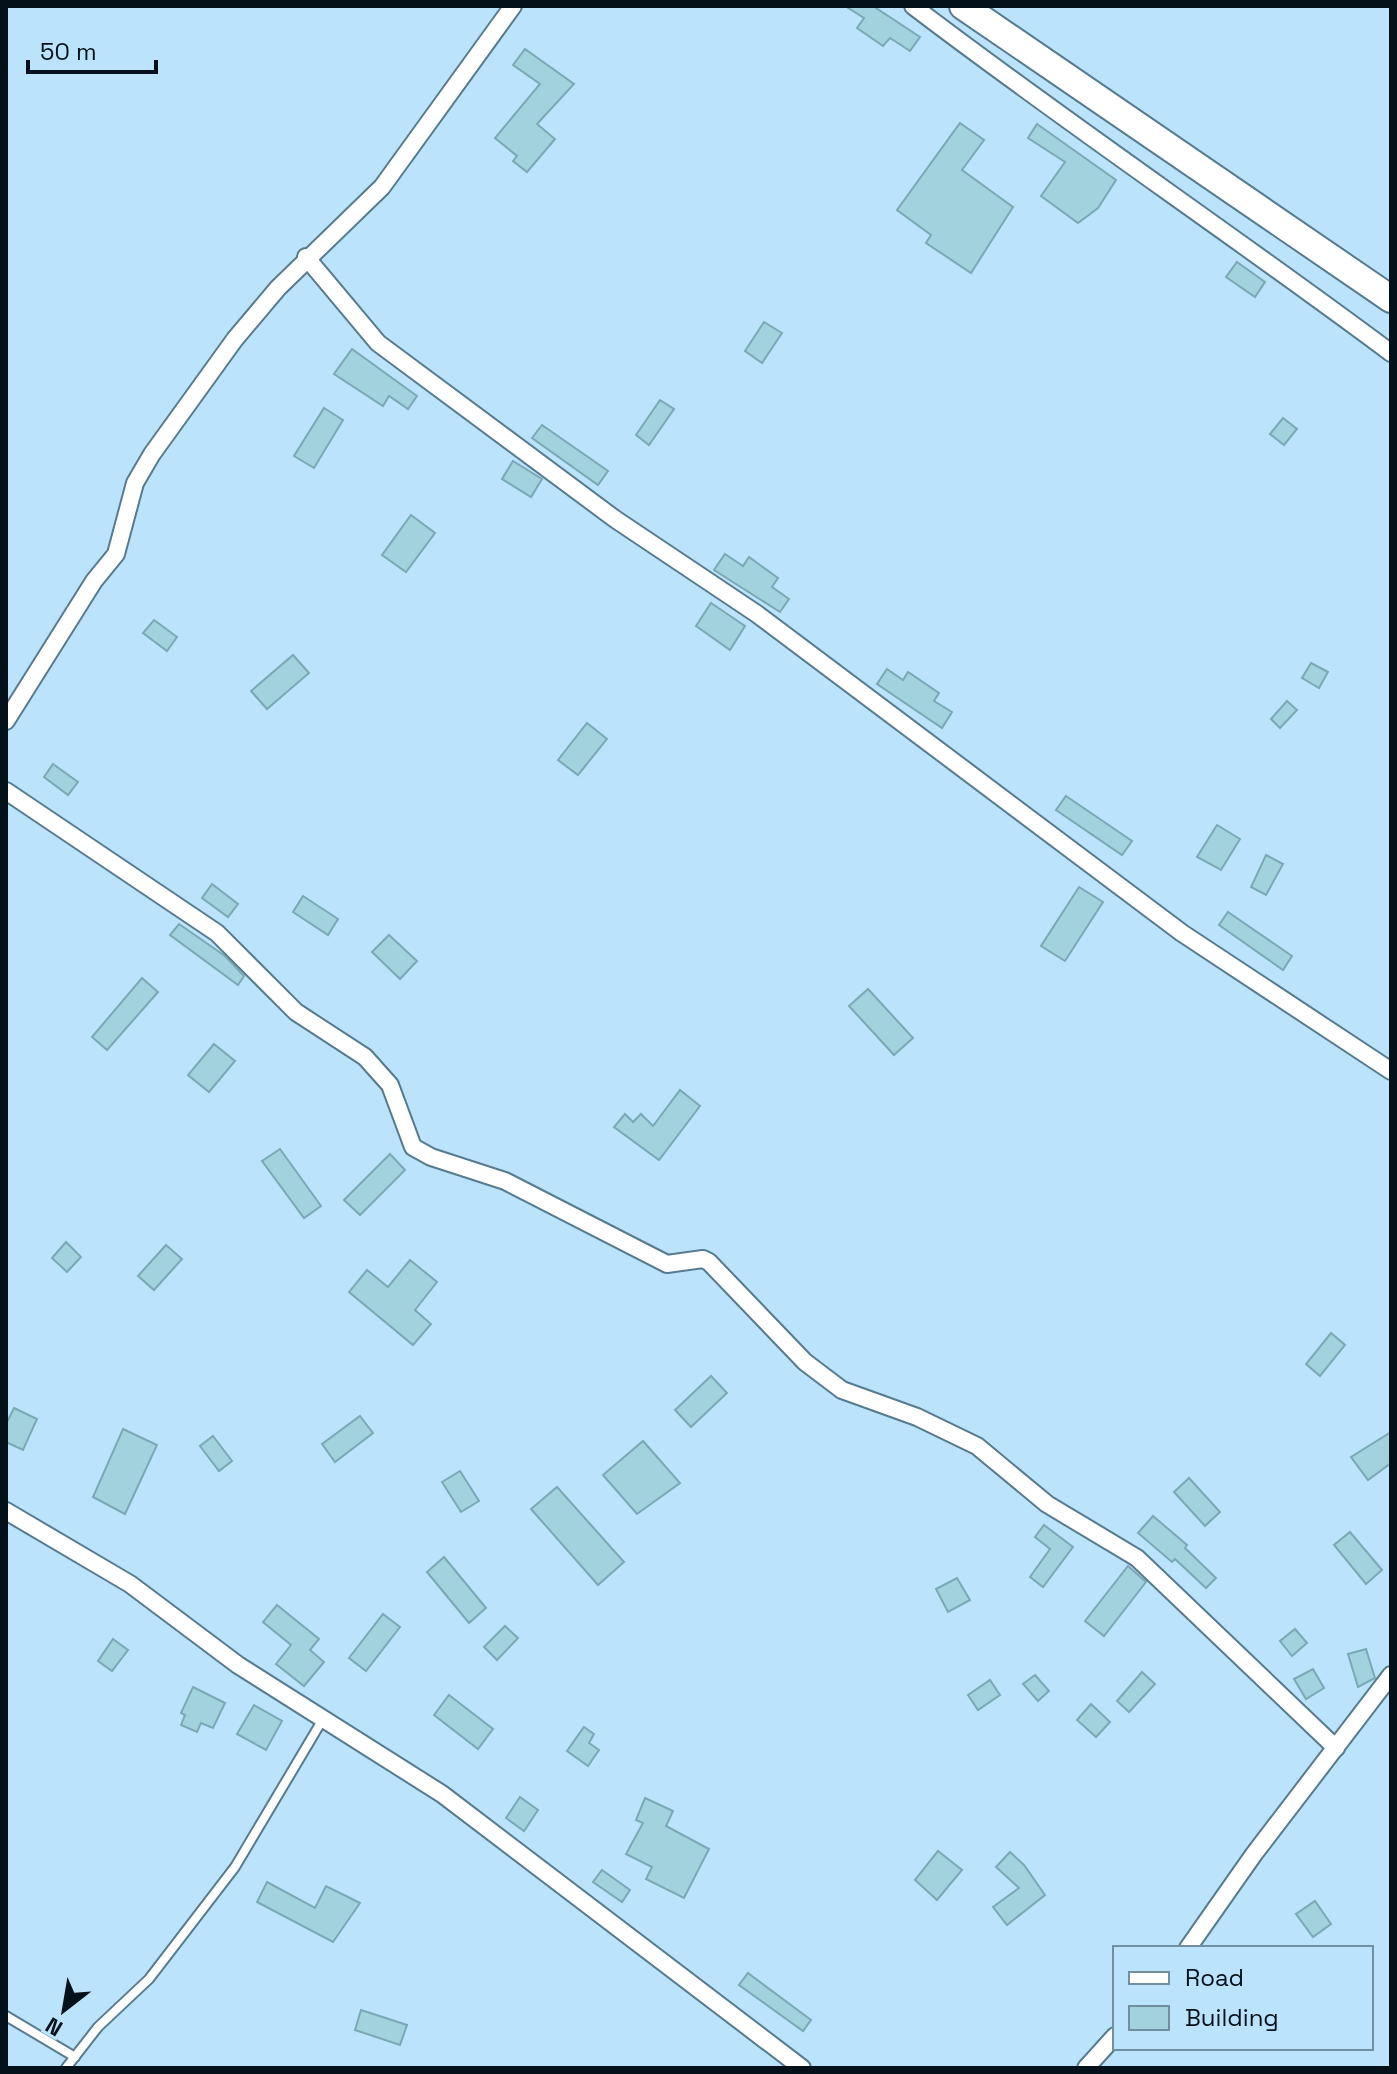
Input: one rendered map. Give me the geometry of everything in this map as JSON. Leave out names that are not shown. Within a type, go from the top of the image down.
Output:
[{"type":"main road","points":[[963,6],[1391,299]]},
{"type":"street","points":[[6,721],[94,581],[116,554],[135,483],[152,454],[235,339],[306,257],[331,240],[382,187],[513,6]]},
{"type":"street","points":[[913,6],[1011,81],[1085,130],[1191,211],[1391,353]]},
{"type":"street","points":[[306,257],[378,343],[615,519],[757,614],[1182,933],[1391,1071]]},
{"type":"street","points":[[6,791],[217,933],[296,1012],[365,1057],[390,1085],[413,1147],[431,1157],[505,1181],[667,1264],[703,1259],[709,1262],[805,1362],[842,1390],[917,1417],[977,1446],[1047,1504],[1137,1558],[1336,1748]]},
{"type":"street","points":[[6,1511],[130,1584],[238,1665],[442,1794],[802,2068]]},
{"type":"street","points":[[1189,1946],[1391,1675]]},
{"type":"street","points":[[1086,2068],[1113,2038]]},
{"type":"lane","points":[[66,2068],[98,2027],[149,1979],[235,1867],[323,1719]]},
{"type":"lane","points":[[6,2016],[75,2057]]},
{"type":"building","points":[[845,6],[873,6],[920,37],[910,51],[890,38],[883,46],[857,28],[864,18]]},
{"type":"building","points":[[525,49],[574,84],[537,124],[555,139],[527,172],[513,161],[517,156],[495,138],[540,84],[513,65]]},
{"type":"building","points":[[960,123],[984,140],[962,170],[1013,207],[971,273],[926,243],[931,235],[897,210]]},
{"type":"building","points":[[1037,124],[1116,180],[1098,208],[1078,223],[1041,196],[1065,162],[1028,138]]},
{"type":"building","points":[[1237,262],[1265,282],[1255,297],[1226,277]]},
{"type":"building","points":[[764,322],[782,333],[762,363],[745,351]]},
{"type":"building","points":[[352,349],[417,396],[408,409],[389,396],[383,406],[334,374]]},
{"type":"building","points":[[660,400],[674,409],[649,445],[636,435]]},
{"type":"building","points":[[324,408],[343,420],[314,468],[294,456]]},
{"type":"building","points":[[1283,418],[1297,429],[1284,445],[1270,434]]},
{"type":"building","points":[[542,425],[608,471],[598,485],[532,438]]},
{"type":"building","points":[[513,461],[542,479],[531,497],[502,479]]},
{"type":"building","points":[[411,515],[435,533],[406,572],[382,555]]},
{"type":"building","points":[[725,554],[743,566],[749,557],[778,578],[772,587],[789,599],[780,612],[714,570]]},
{"type":"building","points":[[711,603],[745,626],[730,650],[696,626]]},
{"type":"building","points":[[154,620],[177,637],[167,651],[143,633]]},
{"type":"building","points":[[293,655],[309,673],[267,709],[251,691]]},
{"type":"building","points":[[1311,663],[1328,672],[1319,688],[1302,678]]},
{"type":"building","points":[[887,669],[903,680],[908,672],[939,693],[934,701],[952,712],[942,728],[877,684]]},
{"type":"building","points":[[1287,701],[1297,710],[1280,728],[1271,719]]},
{"type":"building","points":[[587,723],[607,739],[578,775],[558,760]]},
{"type":"building","points":[[53,764],[78,782],[68,795],[44,777]]},
{"type":"building","points":[[1066,796],[1132,841],[1122,855],[1056,810]]},
{"type":"building","points":[[1217,825],[1240,839],[1221,870],[1197,857]]},
{"type":"building","points":[[1266,855],[1283,864],[1266,895],[1251,887]]},
{"type":"building","points":[[212,884],[238,904],[228,917],[202,898]]},
{"type":"building","points":[[1079,887],[1103,902],[1065,961],[1041,946]]},
{"type":"building","points":[[303,896],[338,919],[328,935],[293,912]]},
{"type":"building","points":[[1228,912],[1292,956],[1283,970],[1219,925]]},
{"type":"building","points":[[179,924],[225,956],[244,976],[238,985],[170,935]]},
{"type":"building","points":[[389,935],[417,961],[400,979],[372,952]]},
{"type":"building","points":[[142,978],[158,992],[107,1050],[92,1037]]},
{"type":"building","points":[[868,989],[913,1038],[894,1055],[849,1006]]},
{"type":"building","points":[[214,1044],[235,1061],[209,1092],[188,1075]]},
{"type":"building","points":[[680,1090],[700,1106],[659,1160],[614,1127],[625,1114],[633,1122],[641,1114],[653,1126]]},
{"type":"building","points":[[280,1149],[321,1206],[304,1218],[262,1161]]},
{"type":"building","points":[[390,1154],[405,1170],[360,1215],[344,1200]]},
{"type":"building","points":[[66,1242],[81,1257],[67,1272],[52,1258]]},
{"type":"building","points":[[166,1245],[182,1259],[154,1290],[138,1276]]},
{"type":"building","points":[[410,1260],[437,1282],[415,1310],[431,1324],[413,1345],[349,1292],[367,1270],[388,1287]]},
{"type":"building","points":[[1331,1333],[1345,1345],[1320,1376],[1306,1364]]},
{"type":"building","points":[[711,1376],[727,1393],[691,1427],[675,1410]]},
{"type":"building","points":[[14,1408],[37,1419],[23,1450],[6,1442],[6,1424]]},
{"type":"building","points":[[360,1416],[373,1433],[335,1462],[322,1444]]},
{"type":"building","points":[[123,1429],[157,1445],[125,1514],[93,1497]]},
{"type":"building","points":[[1391,1432],[1391,1463],[1368,1480],[1351,1457]]},
{"type":"building","points":[[213,1436],[232,1461],[219,1471],[200,1446]]},
{"type":"building","points":[[643,1441],[680,1483],[637,1514],[603,1475]]},
{"type":"building","points":[[460,1471],[479,1501],[461,1512],[442,1482]]},
{"type":"building","points":[[1189,1478],[1220,1512],[1205,1526],[1174,1492]]},
{"type":"building","points":[[557,1487],[624,1562],[598,1585],[531,1509]]},
{"type":"building","points":[[1153,1516],[1187,1545],[1185,1548],[1216,1578],[1206,1588],[1175,1559],[1172,1562],[1138,1533]]},
{"type":"building","points":[[1044,1525],[1073,1547],[1043,1587],[1030,1577],[1050,1549],[1035,1537]]},
{"type":"building","points":[[1350,1532],[1382,1570],[1366,1584],[1334,1545]]},
{"type":"building","points":[[444,1557],[486,1608],[469,1623],[427,1572]]},
{"type":"building","points":[[1128,1566],[1146,1582],[1104,1636],[1085,1621]]},
{"type":"building","points":[[957,1578],[970,1600],[948,1612],[936,1589]]},
{"type":"building","points":[[277,1605],[319,1639],[310,1650],[324,1662],[304,1686],[276,1664],[291,1645],[263,1622]]},
{"type":"building","points":[[383,1614],[400,1627],[366,1671],[349,1658]]},
{"type":"building","points":[[505,1626],[518,1638],[497,1660],[484,1647]]},
{"type":"building","points":[[1295,1629],[1307,1643],[1292,1656],[1280,1641]]},
{"type":"building","points":[[113,1639],[128,1650],[112,1671],[98,1661]]},
{"type":"building","points":[[1366,1649],[1375,1678],[1358,1687],[1348,1654]]},
{"type":"building","points":[[1313,1669],[1324,1688],[1306,1699],[1294,1679]]},
{"type":"building","points":[[1142,1672],[1155,1684],[1129,1712],[1117,1701]]},
{"type":"building","points":[[1035,1675],[1049,1691],[1038,1701],[1023,1684]]},
{"type":"building","points":[[990,1680],[1000,1695],[978,1710],[968,1695]]},
{"type":"building","points":[[193,1687],[225,1703],[213,1728],[201,1723],[197,1732],[181,1725],[185,1715],[181,1713]]},
{"type":"building","points":[[449,1695],[493,1729],[478,1749],[434,1715]]},
{"type":"building","points":[[1091,1704],[1110,1722],[1096,1737],[1077,1720]]},
{"type":"building","points":[[254,1705],[282,1721],[266,1750],[237,1734]]},
{"type":"building","points":[[584,1727],[594,1734],[589,1743],[599,1750],[588,1766],[567,1751]]},
{"type":"building","points":[[520,1797],[538,1810],[524,1831],[506,1818]]},
{"type":"building","points":[[645,1798],[673,1811],[666,1826],[709,1849],[684,1898],[646,1879],[652,1867],[626,1854],[643,1823],[636,1820]]},
{"type":"building","points":[[938,1851],[962,1870],[937,1900],[915,1880]]},
{"type":"building","points":[[1010,1852],[1024,1865],[1045,1895],[1007,1925],[993,1907],[1019,1888],[996,1867]]},
{"type":"building","points":[[602,1870],[630,1890],[622,1902],[593,1882]]},
{"type":"building","points":[[267,1882],[315,1908],[326,1886],[360,1903],[333,1942],[257,1902]]},
{"type":"building","points":[[1315,1901],[1331,1924],[1313,1937],[1296,1914]]},
{"type":"building","points":[[748,1973],[811,2020],[803,2031],[739,1985]]},
{"type":"building","points":[[361,2010],[407,2025],[400,2045],[355,2030]]}]
